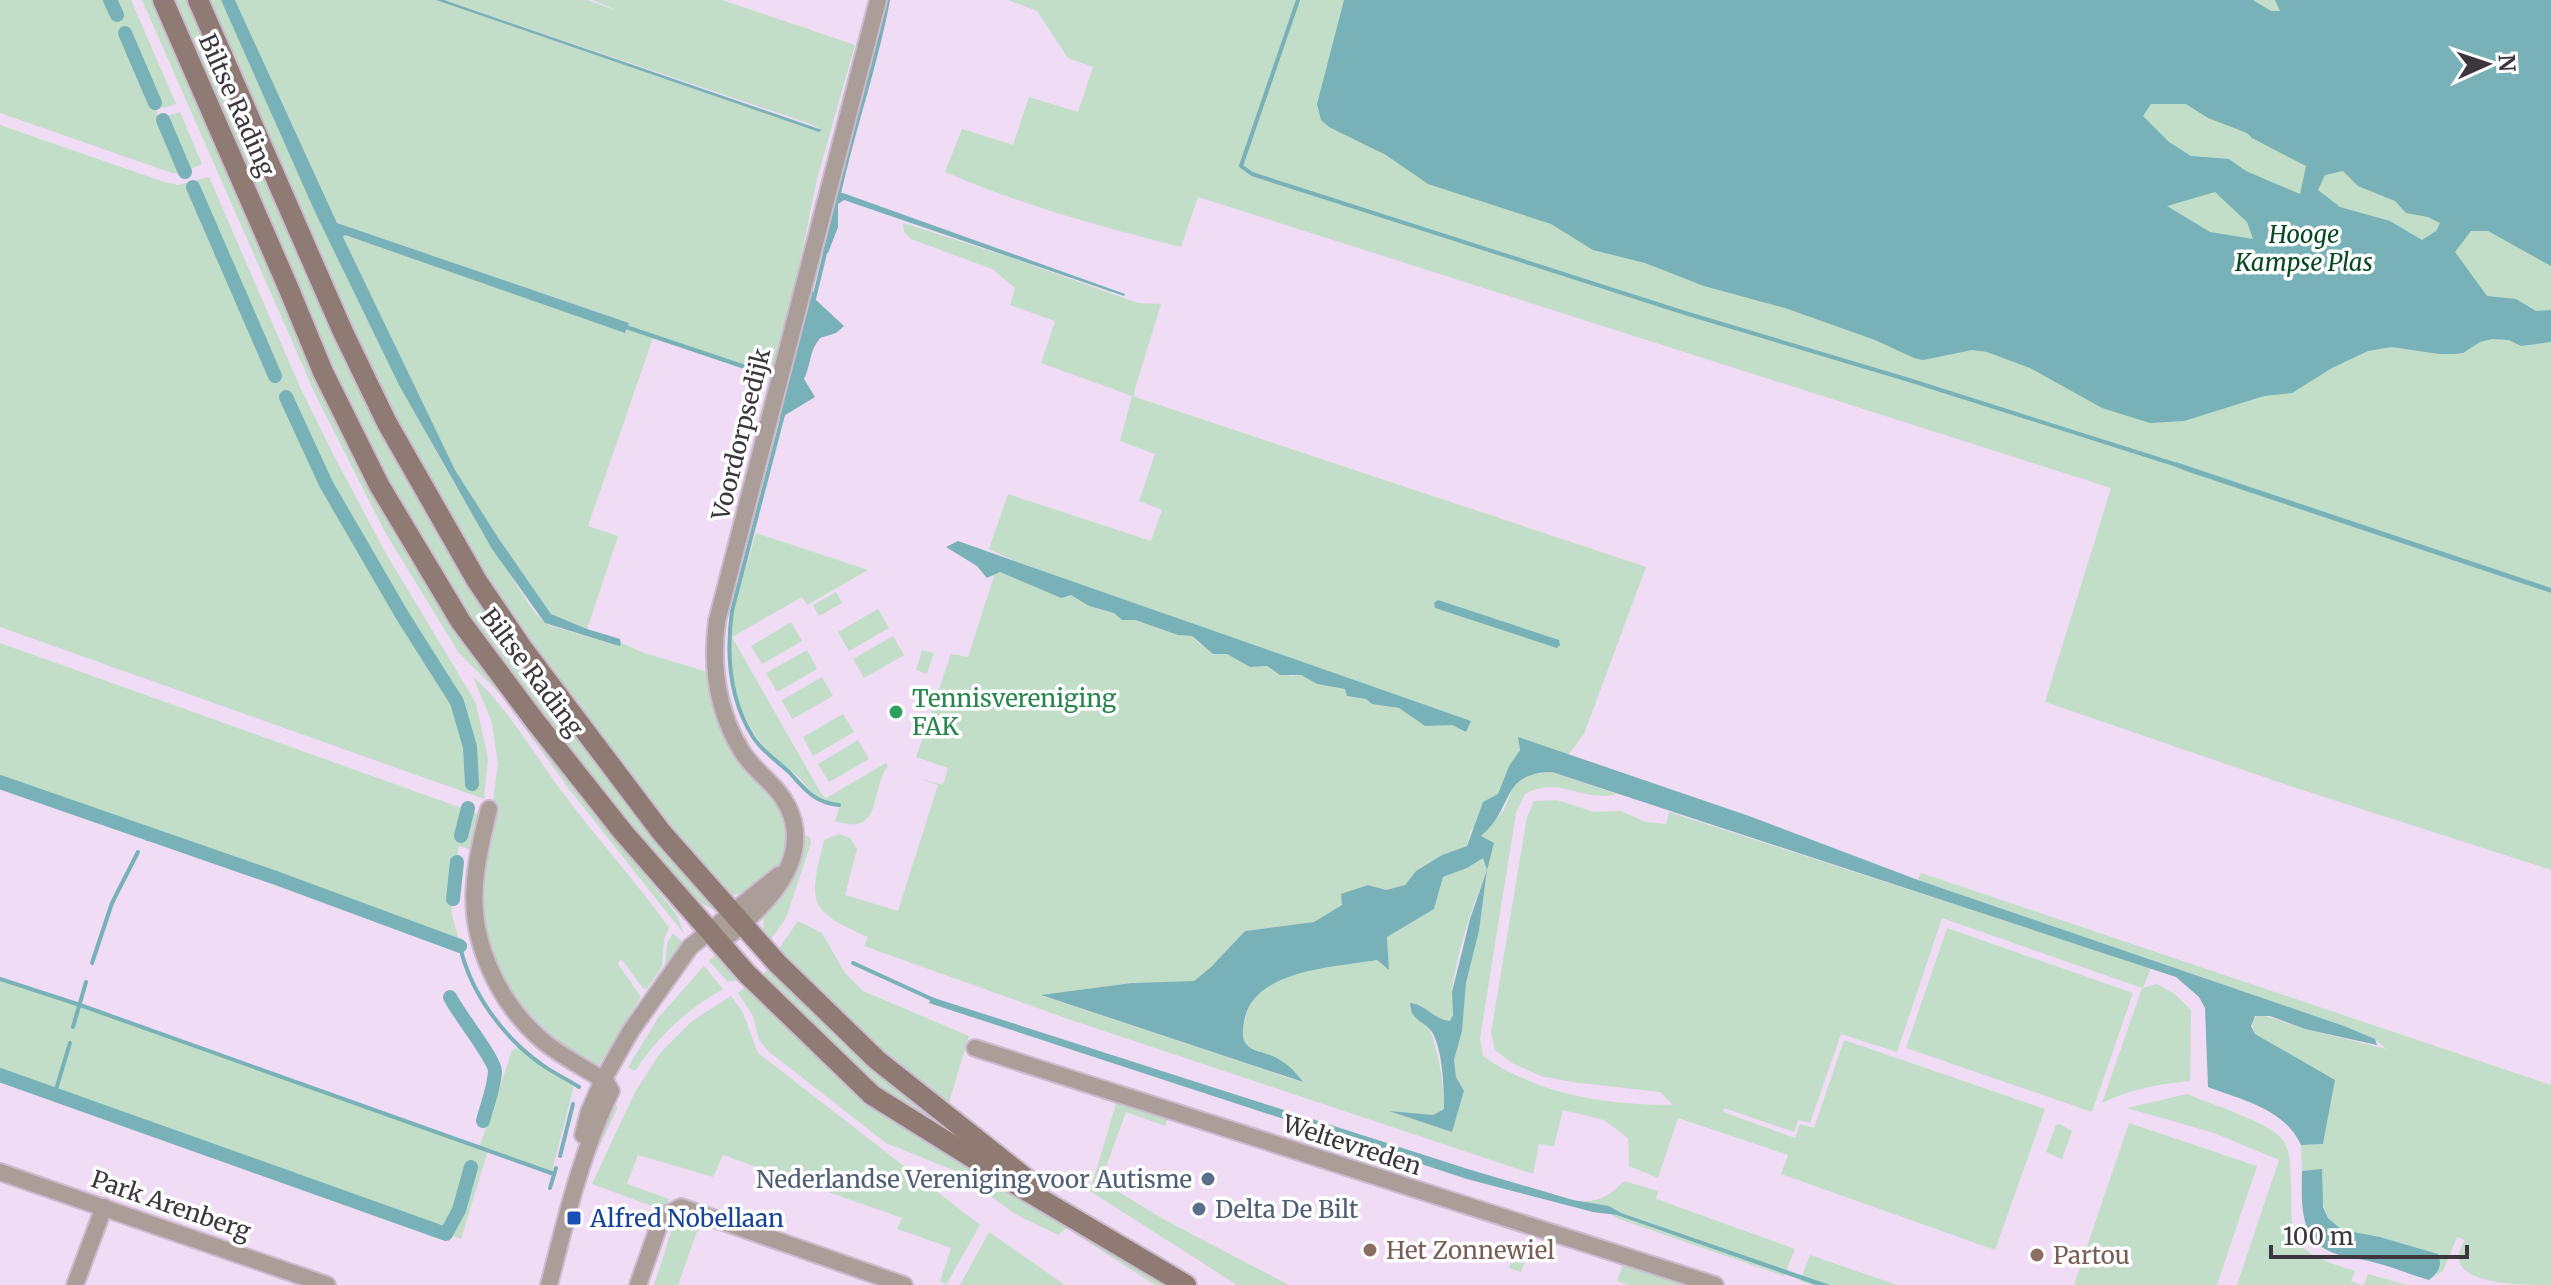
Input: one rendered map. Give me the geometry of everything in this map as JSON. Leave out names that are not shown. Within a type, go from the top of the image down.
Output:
[{"type":"main road","name":"Biltse Rading","points":[[163,0],[323,372],[379,485],[461,622],[623,832],[804,1032],[872,1095],[1186,1285]]},
{"type":"main road","name":"Biltse Rading","points":[[198,0],[343,332],[387,423],[477,581],[523,649],[662,833],[788,974],[877,1060],[1068,1214]]},
{"type":"street","name":"Voordorpsedijk","points":[[599,1078],[690,947],[715,937],[779,887],[786,876],[795,842],[795,827],[788,807],[742,752],[724,716],[717,693],[714,645],[717,621],[878,0]]},
{"type":"street","points":[[489,809],[475,885],[475,913],[478,932],[494,977],[526,1026],[599,1078],[611,1091],[578,1174],[549,1285]]},
{"type":"street","name":"Weltevreden","points":[[975,1048],[1715,1285]]},
{"type":"street","name":"Park Arenberg","points":[[0,1172],[327,1285]]},
{"type":"street","points":[[75,1285],[104,1207]]},
{"type":"street","points":[[638,1285],[662,1217],[681,1207],[904,1285]]},
{"type":"green space","points":[[0,0],[131,0],[176,104],[156,110],[159,119],[180,112],[202,164],[183,173],[172,173],[0,113]]},
{"type":"green space","points":[[142,0],[155,0],[303,337],[529,721],[537,742],[677,915],[684,934],[569,789],[499,693],[459,653],[385,532],[317,398]]},
{"type":"green space","points":[[173,0],[189,0],[395,456],[717,911],[689,892],[620,809],[576,765],[500,669],[415,540],[336,381],[337,374]]},
{"type":"green space","points":[[206,0],[221,0],[364,314],[445,466],[535,613],[548,625],[619,646],[622,643],[644,653],[711,673],[712,685],[783,809],[789,837],[782,866],[754,888],[739,894],[721,892],[542,665],[455,531],[387,408]]},
{"type":"green space","points":[[235,0],[436,0],[821,132],[808,123],[444,0],[587,0],[618,11],[593,0],[722,0],[855,45],[817,179],[790,310],[772,379],[653,338],[588,526],[618,536],[587,629],[551,614],[455,471],[343,237],[627,332],[629,323],[337,223]]},
{"type":"green space","name":"Hooge Kampse Plas","points":[[1008,0],[2551,0],[2551,591],[2292,506],[2551,593],[2551,870],[2290,786],[2045,702],[2111,488],[1198,197],[1181,247],[1062,214],[945,172],[962,129],[1013,145],[1029,97],[1078,112],[1093,67],[1068,58],[1037,11]]},
{"type":"green space","points":[[0,125],[164,182],[178,185],[209,177],[300,387],[331,450],[385,552],[476,703],[488,759],[484,799],[0,627]]},
{"type":"green space","points":[[903,223],[1138,303],[1161,304],[1135,397],[1646,567],[1584,734],[1568,755],[1519,738],[1520,750],[1509,766],[1498,794],[1470,832],[1467,846],[1442,855],[1416,871],[1405,885],[1386,890],[1368,885],[1341,895],[1343,905],[1314,922],[1245,931],[1194,981],[1132,983],[1043,996],[1301,1082],[1274,1057],[1246,1044],[1243,1030],[1252,1003],[1264,990],[1281,980],[1320,968],[1377,960],[1389,969],[1387,937],[1434,909],[1443,877],[1467,868],[1483,857],[1486,868],[1481,837],[1504,810],[1513,787],[1527,775],[1552,772],[1617,794],[1604,796],[1560,788],[1538,789],[1525,794],[1516,813],[1480,1038],[1483,1056],[1504,1069],[1550,1089],[1574,1095],[1623,1103],[1673,1105],[1660,1092],[1541,1076],[1512,1063],[1495,1050],[1491,1033],[1527,817],[1534,801],[1557,800],[1594,812],[1621,811],[1646,822],[1666,824],[1669,812],[2151,968],[2143,988],[2157,984],[2176,995],[2191,1010],[2190,1081],[2145,1088],[2102,1103],[2142,988],[1942,918],[1897,1052],[1841,1034],[1810,1123],[1798,1120],[1794,1132],[1724,1108],[1723,1112],[1795,1138],[1800,1124],[1814,1128],[1844,1040],[2045,1109],[1995,1250],[1781,1174],[1788,1155],[1678,1118],[1658,1178],[1629,1166],[1628,1138],[1604,1120],[1563,1110],[1554,1146],[1539,1144],[1533,1174],[1071,1020],[864,946],[868,937],[833,919],[817,902],[816,878],[824,840],[839,834],[850,838],[857,849],[845,895],[898,911],[938,785],[918,778],[943,785],[948,768],[916,757],[951,654],[968,657],[995,573],[1000,572],[1061,598],[1071,594],[1089,606],[1114,613],[1122,620],[1134,620],[1178,635],[1192,636],[1199,644],[1250,667],[1267,666],[1291,676],[1301,675],[1317,684],[1345,689],[1347,696],[1399,708],[1425,726],[1471,722],[1017,562],[989,549],[1008,494],[1151,541],[1162,510],[1139,501],[1155,454],[1120,441],[1132,396],[1041,363],[1055,321],[1010,305],[1015,288],[992,269],[911,239],[904,232]],"holes":[[[1486,875],[1479,931],[1466,983],[1462,1031],[1454,1060],[1456,1077],[1464,1091],[1452,1132],[1393,1112],[1433,1115],[1444,1109],[1438,1055],[1419,1004],[1440,1021],[1451,1021],[1457,961]]]},
{"type":"green space","points":[[756,533],[868,570],[807,605],[802,597],[732,637],[822,795],[826,798],[886,763],[888,766],[872,810],[861,823],[835,821],[840,805],[818,798],[771,754],[755,735],[736,694],[730,664],[730,636],[737,597]]},
{"type":"green space","points":[[836,592],[842,603],[819,616],[813,605]]},
{"type":"green space","points":[[878,609],[889,628],[849,651],[838,632]]},
{"type":"green space","points":[[791,622],[802,641],[762,664],[751,646]]},
{"type":"green space","points":[[893,636],[904,655],[864,678],[853,659]]},
{"type":"green space","points":[[0,643],[481,815],[473,850],[459,846],[451,888],[452,915],[460,944],[0,783]]},
{"type":"green space","points":[[807,650],[817,669],[777,692],[766,673]]},
{"type":"green space","points":[[922,650],[934,653],[927,674],[916,670]]},
{"type":"green space","points":[[473,677],[508,716],[563,793],[669,928],[664,939],[662,967],[646,990],[620,959],[618,964],[641,997],[598,1067],[564,1050],[514,1002],[488,949],[479,904],[498,764],[492,723]]},
{"type":"green space","points":[[822,677],[833,696],[792,719],[782,700]]},
{"type":"green space","points":[[843,714],[854,732],[813,756],[803,737]]},
{"type":"green space","points":[[858,740],[869,759],[829,782],[818,764]]},
{"type":"green space","points":[[804,835],[810,837],[811,843],[786,918],[767,945],[763,931],[764,916]]},
{"type":"green space","points":[[1921,873],[2551,1085],[2551,1285],[2501,1283],[2471,1274],[2461,1266],[2459,1255],[2465,1240],[2457,1237],[2443,1271],[2429,1280],[2437,1274],[2438,1254],[2350,1233],[2333,1223],[2322,1199],[2322,1170],[2302,1171],[2301,1145],[2323,1144],[2335,1080],[2266,1042],[2255,1034],[2251,1021],[2259,1014],[2386,1049],[2375,1039],[1918,880]]},
{"type":"green space","points":[[798,921],[822,933],[845,973],[863,991],[969,1036],[948,1106],[874,1050],[778,950]]},
{"type":"green space","points":[[1947,928],[2133,993],[2092,1112],[1906,1048]]},
{"type":"green space","points":[[673,933],[683,943],[682,946],[650,990],[665,968],[667,943]]},
{"type":"green space","points":[[719,951],[742,975],[734,981],[728,982],[709,961]]},
{"type":"green space","points":[[704,966],[723,989],[674,1024],[635,1071],[628,1067],[658,1018]]},
{"type":"green space","points":[[768,969],[848,1049],[1008,1169],[877,1092],[759,979]]},
{"type":"green space","points":[[0,977],[479,1148],[512,1051],[519,1046],[552,1074],[574,1085],[552,1171],[488,1151],[461,1239],[0,1079]]},
{"type":"green space","points":[[746,986],[843,1078],[1170,1285],[1155,1285],[1066,1228],[1058,1235],[1015,1214],[958,1172],[886,1143],[768,1051],[759,1040],[753,1016],[738,993]]},
{"type":"green space","points":[[731,996],[743,1013],[758,1053],[980,1225],[946,1285],[940,1281],[951,1248],[897,1229],[902,1218],[723,1155],[713,1177],[638,1155],[627,1184],[669,1199],[665,1211],[592,1184],[635,1092],[660,1053],[692,1021]]},
{"type":"green space","points":[[2187,1094],[2251,1119],[2281,1138],[2290,1159],[2295,1236],[2312,1254],[2355,1271],[2351,1281],[2361,1285],[2237,1285],[2279,1160],[2214,1133],[2127,1108]]},
{"type":"green space","points":[[1118,1097],[1169,1113],[1165,1126],[1126,1112],[1101,1181],[1163,1219],[1289,1285],[1237,1285],[1090,1191]]},
{"type":"green space","points":[[609,1103],[618,1107],[586,1175],[576,1215],[573,1214]]},
{"type":"green space","points":[[2129,1123],[2257,1166],[2217,1285],[2074,1285]]},
{"type":"green space","points":[[2059,1124],[2072,1131],[2062,1159],[2046,1152]]},
{"type":"green space","points":[[1624,1181],[1658,1191],[1656,1199],[1795,1249],[1784,1276],[1619,1219],[1607,1212],[1585,1208],[1585,1201],[1607,1196]]},
{"type":"green space","points":[[684,1221],[699,1226],[678,1285],[654,1285],[672,1229],[676,1223]]},
{"type":"green space","points":[[989,1232],[1065,1285],[960,1285]]},
{"type":"green space","points":[[1519,1241],[1530,1246],[1521,1272],[1509,1268]]},
{"type":"green space","points":[[1810,1255],[1897,1285],[1813,1285],[1800,1281]]},
{"type":"green space","points":[[1624,1262],[1688,1285],[1629,1285],[1617,1281]]},
{"type":"green space","points":[[2368,1274],[2407,1285],[2364,1285]]},
{"type":"shaded area","points":[[221,0],[235,0],[337,223],[629,323],[625,333],[345,235],[343,237],[455,470],[499,539],[551,614],[620,639],[621,645],[545,623],[492,549],[399,385],[315,212]]},
{"type":"shaded area","points":[[436,0],[444,0],[822,130],[819,132]]},
{"type":"shaded area","name":"Hooge Kampse Plas","points":[[1344,0],[2253,0],[2271,11],[2280,11],[2275,0],[2551,0],[2551,266],[2488,231],[2471,231],[2455,252],[2487,296],[2516,299],[2536,311],[2551,310],[2551,342],[2521,346],[2509,340],[2492,339],[2455,354],[2392,347],[2368,351],[2332,368],[2292,393],[2264,396],[2184,421],[2150,423],[2102,408],[2030,368],[1987,352],[1972,350],[1923,360],[1914,358],[1875,340],[1785,308],[1704,286],[1645,263],[1593,250],[1551,224],[1428,184],[1386,155],[1329,127],[1321,120],[1317,104]],"holes":[[[2151,104],[2186,104],[2306,166],[2300,194],[2246,171],[2229,159],[2191,156],[2169,142],[2143,116]],[[2343,171],[2358,186],[2395,201],[2406,213],[2440,223],[2436,231],[2422,240],[2390,221],[2340,207],[2318,190],[2325,175]],[[2215,192],[2247,222],[2253,239],[2210,232],[2167,206]]]},
{"type":"shaded area","points":[[838,193],[1125,294],[844,200],[838,204],[838,227],[828,253],[823,252]]},
{"type":"shaded area","points":[[812,287],[816,300],[844,326],[836,333],[820,338],[814,348],[804,379],[815,397],[777,420]]},
{"type":"shaded area","points":[[2176,462],[2551,588],[2551,593],[2186,471],[2176,467]]},
{"type":"shaded area","points":[[958,541],[1471,721],[1466,732],[1452,725],[1425,726],[1399,708],[1347,696],[1345,689],[1317,684],[1301,675],[1280,675],[1267,666],[1250,667],[1227,654],[1213,654],[1192,636],[1178,635],[1135,620],[1122,620],[1114,613],[1089,606],[1071,595],[1061,598],[1000,572],[987,578],[977,566],[946,547]]},
{"type":"shaded area","points":[[1438,600],[1559,640],[1560,645],[1557,648],[1435,608],[1434,603]]},
{"type":"shaded area","points":[[1518,737],[1749,816],[1918,880],[2344,1026],[2375,1039],[2377,1045],[2305,1029],[2270,1016],[2255,1016],[2251,1026],[2255,1034],[2335,1080],[2323,1144],[2301,1145],[2294,1133],[2274,1114],[2208,1087],[2205,1008],[2199,997],[2176,977],[1552,772],[1523,778],[1515,785],[1492,825],[1481,836],[1494,843],[1487,870],[1483,858],[1443,877],[1434,909],[1387,937],[1389,970],[1377,960],[1298,974],[1263,991],[1250,1004],[1244,1022],[1245,1043],[1284,1063],[1303,1082],[1041,995],[1132,983],[1194,981],[1245,931],[1314,922],[1342,905],[1341,894],[1368,885],[1386,890],[1405,885],[1416,871],[1442,855],[1467,846],[1483,802],[1498,794],[1509,766],[1520,750]]},
{"type":"shaded area","points":[[1487,870],[1479,931],[1466,983],[1462,1031],[1454,1060],[1456,1077],[1464,1091],[1452,1132],[1389,1111],[1433,1115],[1444,1109],[1439,1049],[1432,1032],[1413,1014],[1410,1003],[1450,1021],[1453,1015],[1452,992],[1470,919]]},
{"type":"shaded area","points":[[931,997],[1471,1170],[1573,1200],[1609,1206],[1621,1213],[1830,1285],[1816,1285],[1617,1215],[1593,1212],[1467,1179],[929,1003]]},
{"type":"shaded area","points":[[2322,1169],[2323,1207],[2328,1218],[2342,1230],[2380,1237],[2438,1254],[2440,1266],[2435,1275],[2429,1280],[2337,1254],[2318,1243],[2306,1225],[2302,1171]]},
{"type":"waterway","points":[[110,0],[117,15]]},
{"type":"waterway","points":[[838,198],[888,0]]},
{"type":"waterway","points":[[1298,0],[1241,166],[1252,174],[1685,313],[2177,465]]},
{"type":"waterway","points":[[125,33],[155,103]]},
{"type":"waterway","points":[[163,120],[185,172]]},
{"type":"waterway","points":[[193,187],[275,376]]},
{"type":"waterway","points":[[814,299],[826,249]]},
{"type":"waterway","points":[[626,327],[763,373]]},
{"type":"waterway","points":[[286,397],[326,484],[457,702],[470,747],[472,784]]},
{"type":"waterway","points":[[784,411],[732,611],[729,644],[731,676],[739,707],[757,742],[811,794],[839,805]]},
{"type":"waterway","points":[[0,782],[460,946]]},
{"type":"waterway","points":[[461,836],[468,808]]},
{"type":"waterway","points":[[147,839],[150,835]]},
{"type":"waterway","points":[[92,963],[112,903],[138,852]]},
{"type":"waterway","points":[[453,899],[457,862]]},
{"type":"waterway","points":[[460,946],[480,996],[501,1027],[541,1064],[579,1087]]},
{"type":"waterway","points":[[853,963],[936,1001]]},
{"type":"waterway","points":[[0,979],[554,1174]]},
{"type":"waterway","points":[[73,1027],[86,982]]},
{"type":"waterway","points":[[450,997],[494,1066],[493,1084],[483,1121]]},
{"type":"waterway","points":[[54,1096],[70,1043]]},
{"type":"waterway","points":[[0,1075],[446,1234],[459,1210],[471,1167]]},
{"type":"waterway","points":[[560,1156],[573,1104]]},
{"type":"waterway","points":[[550,1188],[556,1168]]},
{"type":"place","name":"Tennisvereniging FAK","points":[[896,712]]},
{"type":"place","name":"Nederlandse Vereniging voor Autisme","points":[[1208,1179]]},
{"type":"place","name":"Delta De Bilt","points":[[1199,1209]]},
{"type":"place","name":"Alfred Nobellaan","points":[[574,1218]]},
{"type":"place","name":"Het Zonnewiel","points":[[1370,1250]]},
{"type":"place","name":"Partou","points":[[2037,1255]]}]
